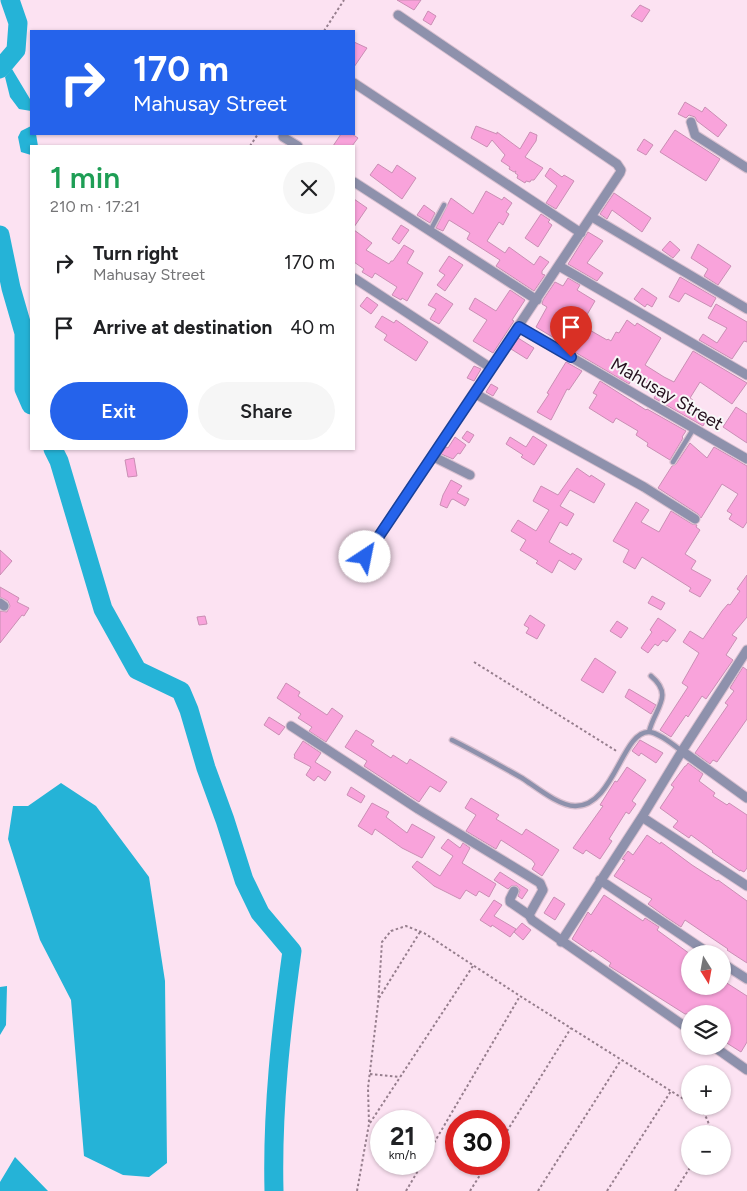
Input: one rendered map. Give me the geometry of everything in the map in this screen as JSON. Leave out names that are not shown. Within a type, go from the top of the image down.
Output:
[{"type":"street","points":[[365,557],[620,173],[620,167],[518,95],[398,15]]},
{"type":"street","points":[[355,85],[581,233]]},
{"type":"street","points":[[691,122],[695,135],[747,168]]},
{"type":"street","points":[[283,137],[296,145]]},
{"type":"street","points":[[355,184],[537,300]]},
{"type":"street","points":[[592,217],[747,309]]},
{"type":"street","points":[[559,266],[747,375]]},
{"type":"street","points":[[355,279],[491,368]]},
{"type":"street","name":"Mahusay Street","points":[[519,327],[747,459]]},
{"type":"street","points":[[474,393],[644,487],[695,518]]},
{"type":"street","points":[[432,456],[470,474]]},
{"type":"street","points":[[561,942],[747,650]]},
{"type":"street","points":[[291,726],[418,809],[540,883],[542,894],[529,915]]},
{"type":"street","points":[[682,751],[747,798]]},
{"type":"street","points":[[642,817],[747,886]]},
{"type":"street","points":[[600,880],[697,945]]},
{"type":"street","points":[[514,891],[510,902],[529,915],[532,920],[681,1024]]},
{"type":"street","points":[[731,968],[747,979]]},
{"type":"street","points":[[728,1055],[745,1065]]},
{"type":"lane","points":[[430,232],[444,205]]},
{"type":"lane","points":[[673,462],[694,428]]},
{"type":"lane","points":[[649,732],[663,699],[661,687],[651,676]]},
{"type":"lane","points":[[452,740],[522,778],[566,805],[577,806],[587,804],[597,798],[605,789],[638,736],[649,732],[656,734],[682,751]]},
{"type":"path","points":[[325,30],[344,0]]},
{"type":"path","points":[[474,662],[624,756]]},
{"type":"path","points":[[357,1191],[369,1124],[369,1074],[378,998],[382,942],[391,931],[406,926],[420,932],[681,1097]]},
{"type":"path","points":[[378,998],[420,932]]},
{"type":"path","points":[[369,1124],[473,966]]},
{"type":"path","points":[[435,1141],[520,996]]},
{"type":"path","points":[[510,1126],[571,1028]]},
{"type":"path","points":[[538,1191],[621,1060]]},
{"type":"path","points":[[369,1074],[400,1077]]},
{"type":"path","points":[[607,1191],[671,1091]]},
{"type":"path","points":[[406,1191],[415,1175]]},
{"type":"path","points":[[470,1191],[480,1175]]},
{"type":"path","points":[[675,1191],[686,1175]]},
{"type":"water","points":[[12,69],[30,99],[30,111],[19,109],[10,97],[5,77]]},
{"type":"water","points":[[30,126],[30,135],[36,135],[38,145],[30,145],[30,155],[21,152],[18,137],[21,131]]},
{"type":"water","points":[[61,783],[96,806],[149,877],[165,981],[167,1163],[149,1177],[123,1175],[84,1156],[71,1000],[40,940],[8,839],[13,806],[28,806]]},
{"type":"water","points":[[7,986],[6,1025],[0,1035],[0,987]]},
{"type":"water","points":[[15,1157],[48,1191],[0,1191],[0,1182]]},
{"type":"building","points":[[397,0],[421,0],[414,10]]},
{"type":"building","points":[[640,5],[650,10],[642,22],[631,16]]},
{"type":"building","points":[[428,11],[436,16],[431,25],[423,20]]},
{"type":"building","points":[[355,42],[367,48],[355,66]]},
{"type":"building","points":[[685,102],[702,112],[705,107],[727,125],[718,137],[697,121],[695,117],[689,115],[686,118],[678,114]]},
{"type":"building","points":[[476,126],[497,134],[497,132],[520,149],[530,132],[537,135],[536,141],[525,157],[543,168],[534,180],[526,181],[525,183],[517,178],[516,171],[514,172],[509,169],[510,167],[501,161],[505,155],[492,140],[487,147],[471,138]]},
{"type":"building","points":[[675,130],[720,159],[706,181],[660,152]]},
{"type":"building","points":[[340,135],[354,135],[358,138],[353,145],[334,145]]},
{"type":"building","points":[[644,139],[653,145],[646,155],[637,150]]},
{"type":"building","points":[[378,164],[392,173],[397,165],[416,178],[402,199],[370,175]]},
{"type":"building","points":[[550,168],[562,177],[564,175],[574,181],[556,209],[546,203],[557,186],[545,176]]},
{"type":"building","points":[[486,191],[502,200],[504,197],[512,203],[506,212],[509,214],[503,225],[499,222],[487,241],[505,253],[509,247],[534,265],[540,256],[549,262],[542,271],[542,274],[545,275],[534,291],[496,266],[500,260],[467,239],[470,233],[449,220],[443,231],[436,228],[451,198],[473,214]]},
{"type":"building","points":[[614,193],[651,218],[642,232],[612,210],[607,219],[600,214]]},
{"type":"building","points":[[355,200],[367,208],[355,226]]},
{"type":"building","points":[[424,205],[435,213],[430,223],[417,215]]},
{"type":"building","points":[[541,214],[550,220],[548,222],[552,225],[538,247],[525,238]]},
{"type":"building","points":[[401,225],[409,230],[399,244],[392,239]]},
{"type":"building","points":[[355,231],[372,243],[366,250],[389,264],[404,245],[414,251],[407,263],[423,273],[407,301],[392,295],[397,287],[375,273],[372,278],[362,272],[364,269],[355,263]]},
{"type":"building","points":[[588,232],[603,241],[587,263],[603,273],[597,281],[568,264]]},
{"type":"building","points":[[670,241],[680,250],[673,258],[662,250]]},
{"type":"building","points":[[698,244],[731,266],[718,285],[704,276],[708,269],[691,258]]},
{"type":"building","points":[[449,256],[463,265],[445,291],[437,285],[445,275],[439,271]]},
{"type":"building","points":[[680,277],[716,298],[711,307],[685,293],[679,302],[669,297]]},
{"type":"building","points":[[568,278],[580,285],[577,290],[595,301],[581,325],[611,341],[616,332],[619,333],[627,320],[635,326],[637,323],[661,338],[645,365],[664,377],[674,382],[693,351],[747,383],[732,404],[700,382],[690,398],[693,400],[689,408],[707,418],[703,426],[654,398],[657,389],[634,375],[629,384],[536,327],[547,307],[542,304],[543,300],[555,282],[563,286]]},
{"type":"building","points":[[642,288],[657,298],[652,307],[647,304],[645,307],[634,299]]},
{"type":"building","points":[[510,290],[525,300],[493,353],[473,341],[487,320],[469,309],[475,298],[496,311]]},
{"type":"building","points":[[436,293],[453,304],[439,324],[430,319],[436,309],[428,305]]},
{"type":"building","points":[[367,297],[378,305],[371,314],[360,306]]},
{"type":"building","points":[[716,304],[747,322],[747,342],[744,341],[732,359],[699,340],[703,334],[717,343],[727,328],[708,318]]},
{"type":"building","points":[[382,316],[394,323],[396,320],[428,342],[416,361],[384,340],[387,335],[375,327]]},
{"type":"building","points":[[518,338],[534,348],[527,359],[511,349]]},
{"type":"building","points":[[566,362],[582,371],[569,390],[567,389],[551,420],[537,412]]},
{"type":"building","points":[[474,366],[481,369],[474,381],[467,378]]},
{"type":"building","points":[[600,381],[646,410],[686,431],[670,460],[647,446],[648,443],[636,435],[638,431],[616,418],[613,423],[589,408],[597,395],[593,393]]},
{"type":"building","points":[[491,384],[498,388],[493,396],[486,392]]},
{"type":"building","points":[[736,407],[747,414],[747,443],[723,427]]},
{"type":"building","points":[[467,431],[474,435],[469,443],[462,438]]},
{"type":"building","points":[[533,436],[547,445],[534,465],[506,444],[510,437],[526,447]]},
{"type":"building","points":[[455,437],[466,445],[460,454],[458,453],[453,459],[441,454],[446,447],[448,448]]},
{"type":"building","points":[[690,443],[707,458],[714,447],[747,466],[747,522],[743,528],[729,519],[732,514],[727,511],[738,494],[722,484],[701,518],[698,514],[658,488]]},
{"type":"building","points":[[134,458],[137,476],[128,477],[125,460]]},
{"type":"building","points":[[577,468],[605,484],[594,503],[570,490],[560,506],[574,514],[567,526],[560,522],[549,542],[582,559],[575,570],[559,560],[552,573],[536,563],[538,561],[520,550],[526,540],[511,531],[518,520],[536,531],[549,510],[533,501],[541,486],[558,495]]},
{"type":"building","points":[[451,480],[462,486],[457,493],[469,499],[465,506],[453,499],[447,508],[440,505]]},
{"type":"building","points":[[636,502],[649,510],[641,522],[659,532],[671,511],[697,525],[696,527],[700,530],[685,554],[696,561],[691,569],[711,580],[700,597],[689,591],[691,588],[642,557],[635,569],[623,562],[629,550],[613,541]]},
{"type":"building","points":[[350,539],[360,546],[352,556],[342,548]]},
{"type":"building","points":[[0,550],[12,561],[0,575]]},
{"type":"building","points":[[747,575],[747,617],[732,635],[737,638],[726,655],[733,660],[706,699],[702,696],[671,737],[660,730],[688,687],[682,683],[699,653],[683,642],[690,631],[703,639],[722,611],[728,604],[730,605],[740,591],[737,589]]},
{"type":"building","points":[[0,587],[19,598],[17,602],[29,608],[0,643],[0,611],[7,612],[10,606],[8,601],[0,597]]},
{"type":"building","points":[[652,596],[665,603],[661,610],[648,603]]},
{"type":"building","points":[[530,615],[545,625],[537,639],[526,633],[529,628],[524,625]]},
{"type":"building","points":[[205,616],[207,624],[199,625],[197,617]]},
{"type":"building","points":[[658,618],[676,630],[667,642],[663,640],[658,646],[655,644],[648,653],[641,648],[652,632],[650,630]]},
{"type":"building","points":[[617,621],[628,628],[621,638],[610,631]]},
{"type":"building","points":[[595,658],[616,672],[603,693],[581,680]]},
{"type":"building","points":[[743,667],[747,670],[747,719],[717,762],[713,760],[710,764],[695,753],[728,705],[725,703],[734,691],[730,688]]},
{"type":"building","points":[[286,683],[300,692],[298,696],[327,715],[332,708],[343,716],[326,742],[309,731],[312,727],[298,718],[301,714],[277,698]]},
{"type":"building","points":[[629,689],[656,705],[651,714],[625,697]]},
{"type":"building","points":[[269,717],[285,727],[279,735],[264,725]]},
{"type":"building","points":[[356,730],[374,741],[371,745],[391,758],[393,755],[407,764],[410,759],[447,782],[440,792],[430,786],[419,802],[364,766],[367,761],[345,747]]},
{"type":"building","points":[[640,740],[663,753],[656,763],[641,753],[639,756],[632,751]]},
{"type":"building","points":[[303,741],[321,753],[315,762],[331,772],[325,781],[318,776],[314,781],[306,775],[311,767],[294,758]]},
{"type":"building","points":[[688,763],[703,774],[699,781],[715,793],[713,796],[727,805],[729,803],[747,815],[747,868],[744,872],[712,852],[691,835],[689,838],[673,827],[678,821],[660,808],[674,787],[671,785]]},
{"type":"building","points":[[627,767],[646,780],[632,801],[636,804],[629,814],[626,812],[609,839],[612,841],[600,859],[586,850],[583,854],[573,848],[603,806],[600,805],[615,781],[617,782]]},
{"type":"building","points":[[351,787],[365,796],[361,803],[347,795]]},
{"type":"building","points":[[471,798],[499,815],[496,819],[522,835],[526,829],[559,850],[542,876],[532,869],[535,864],[532,860],[501,840],[496,849],[466,831],[476,815],[465,808]]},
{"type":"building","points":[[372,803],[389,812],[386,817],[407,833],[412,824],[435,837],[422,858],[402,848],[375,829],[372,835],[358,826]]},
{"type":"building","points":[[647,835],[660,844],[661,842],[747,901],[747,963],[731,953],[731,945],[722,945],[685,920],[681,927],[648,904],[652,899],[614,876],[625,860],[622,859],[628,851],[633,855]]},
{"type":"building","points":[[448,839],[460,848],[463,843],[470,848],[462,863],[496,884],[489,897],[479,891],[476,896],[466,890],[460,899],[434,886],[412,867],[417,861],[440,876],[453,856],[441,848]]},
{"type":"building","points":[[500,872],[528,890],[522,899],[518,896],[520,890],[517,886],[511,886],[508,889],[494,880]]},
{"type":"building","points":[[604,895],[643,921],[645,918],[659,927],[657,930],[681,947],[681,995],[731,995],[731,986],[747,996],[747,1042],[741,1052],[731,1046],[731,1005],[681,1005],[681,1011],[609,966],[611,963],[572,939],[588,912],[591,915]]},
{"type":"building","points":[[554,897],[565,904],[555,920],[544,913]]},
{"type":"building","points":[[494,900],[502,905],[494,916],[516,929],[510,937],[492,925],[491,927],[480,920]]},
{"type":"building","points":[[522,923],[531,930],[523,940],[514,932]]},
{"type":"waterway","points":[[0,69],[16,50],[18,23],[10,0]]},
{"type":"waterway","points":[[0,235],[11,288],[24,333],[24,389],[30,403]]},
{"type":"waterway","points":[[54,450],[59,461],[103,609],[137,670],[181,691],[189,710],[206,768],[244,880],[260,913],[292,951],[278,1070],[274,1130],[274,1191]]},
{"type":"route","points":[[365,557],[519,327],[571,357]]}]
